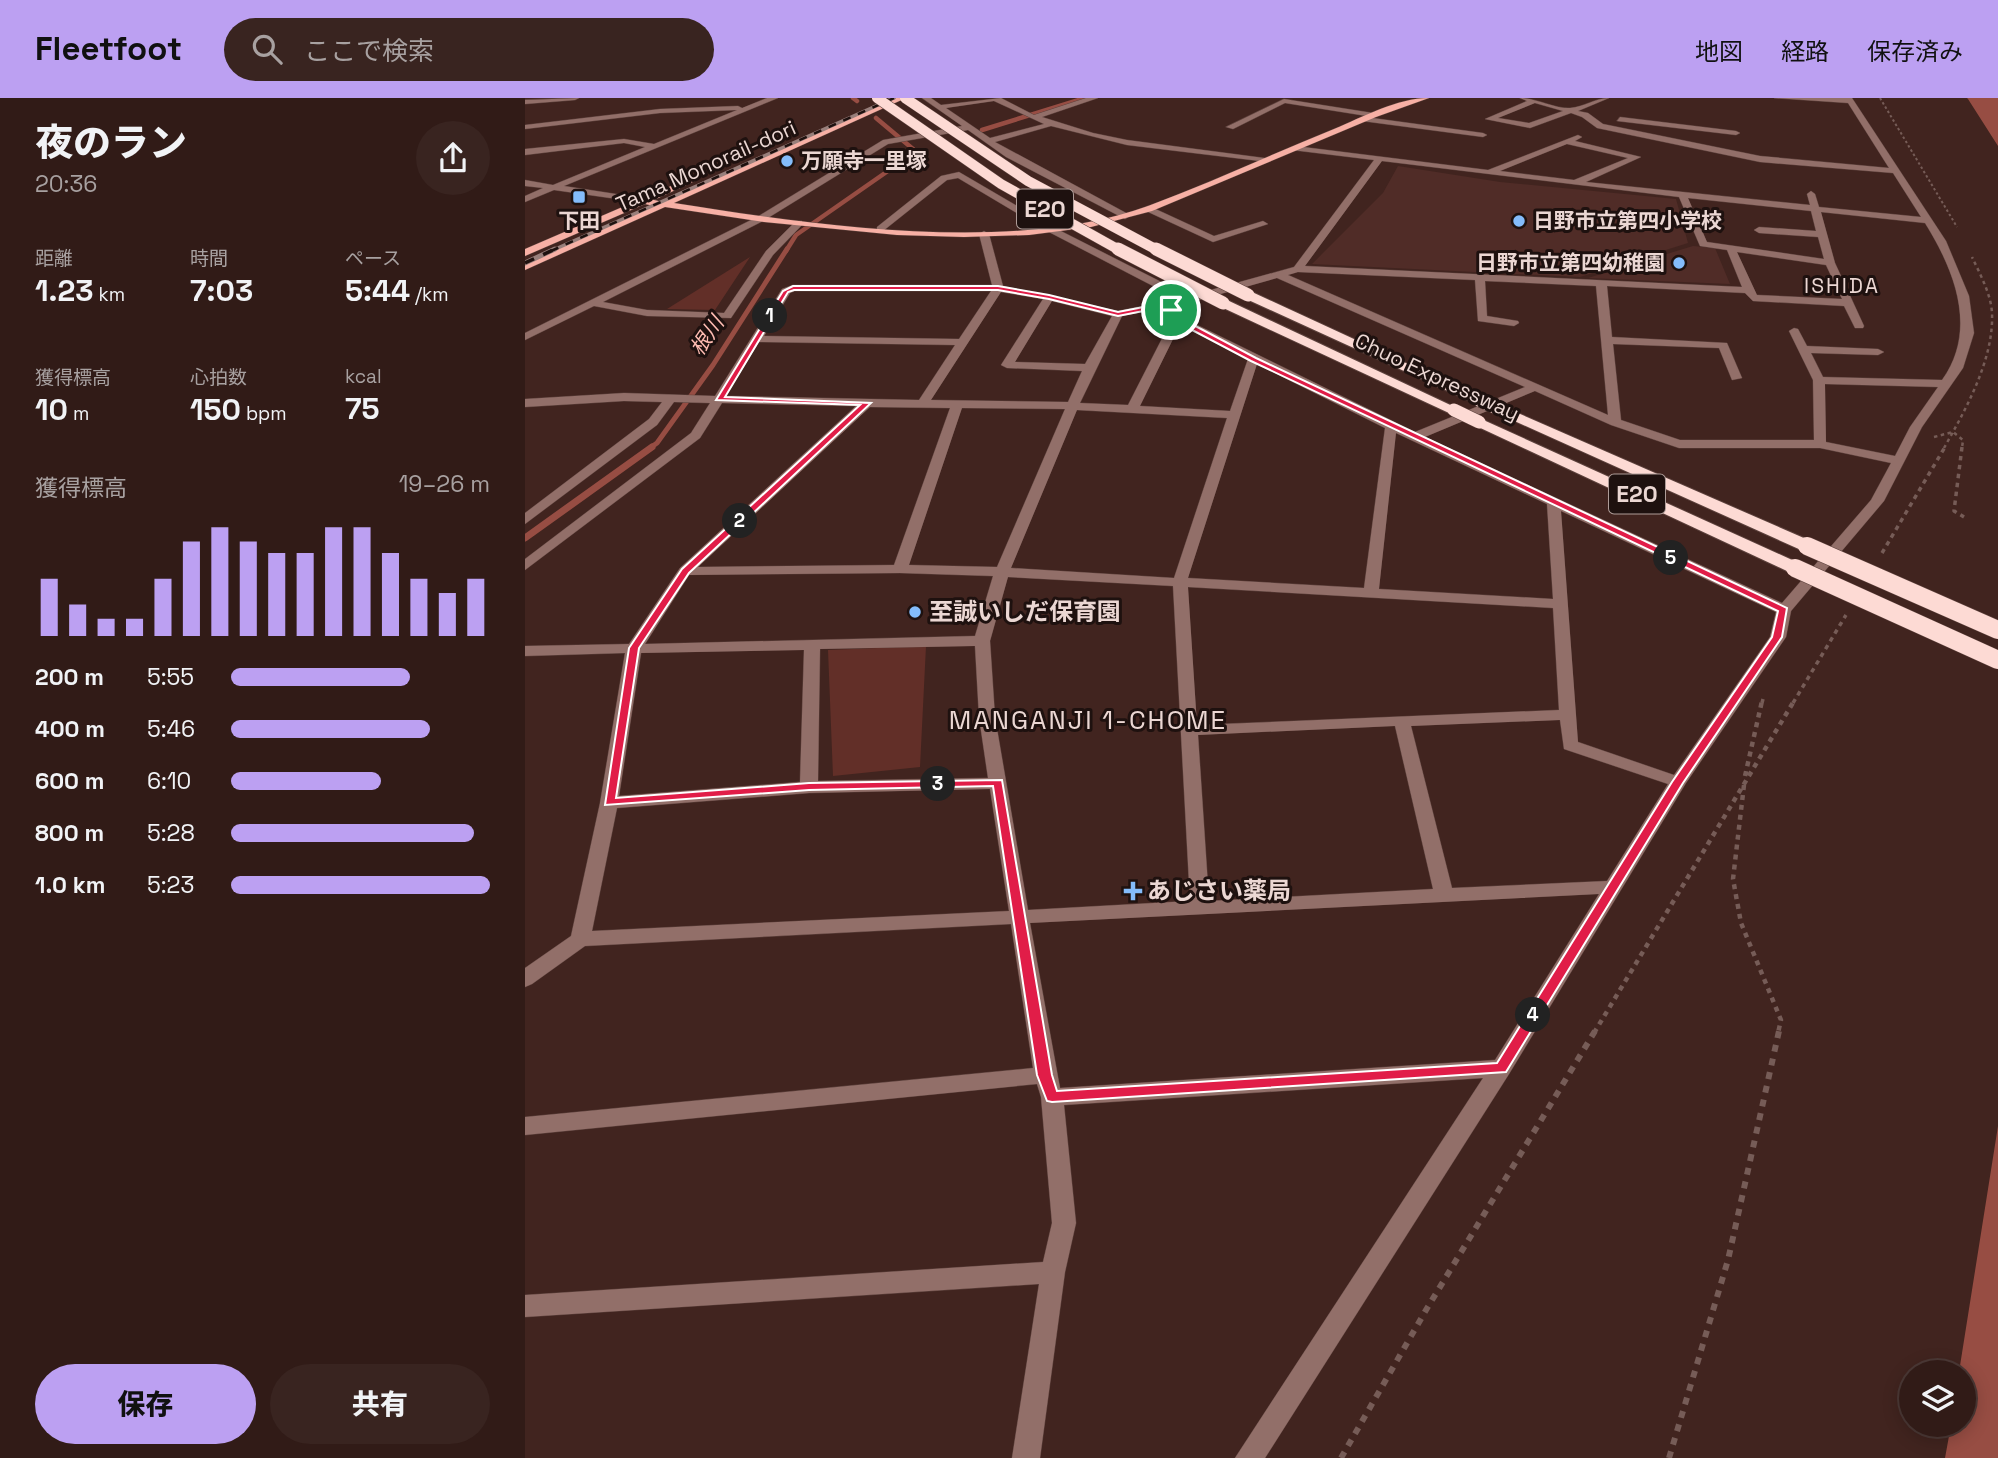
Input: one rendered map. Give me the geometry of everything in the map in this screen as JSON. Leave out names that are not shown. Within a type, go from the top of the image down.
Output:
[{"type":"highway","name":"Chuo Expressway","points":[[904,98],[947,130],[1081,211],[1248,295],[1998,630]]},
{"type":"highway","name":"Chuo Expressway","points":[[877,99],[987,176],[1079,229],[1223,303],[1998,660]]},
{"type":"main road","name":"Tama Monorail-dori","points":[[525,267],[904,98]]},
{"type":"main road","points":[[642,201],[760,219],[880,229],[984,234],[1050,229],[1125,216],[1149,209],[1369,117],[1425,98]]},
{"type":"main road","name":"Tama Monorail-dori","points":[[525,253],[877,99]]},
{"type":"street","points":[[525,102],[575,98]]},
{"type":"street","points":[[660,111],[669,98]]},
{"type":"street","points":[[525,199],[774,98]]},
{"type":"street","points":[[926,98],[988,141],[1098,205],[1125,216]]},
{"type":"street","points":[[940,107],[997,98],[1029,117],[1129,142],[1268,159]]},
{"type":"street","points":[[1029,117],[1094,98]]},
{"type":"street","points":[[1605,98],[1569,112],[1529,126],[1489,120],[1529,99],[1569,112],[1585,115],[1736,133]]},
{"type":"street","points":[[1248,1458],[1501,1068],[1678,782],[1777,637],[1783,610],[1877,501],[1901,454],[1944,384],[1957,368],[1963,352],[1968,315],[1957,276],[1928,221],[1849,99],[1778,98]]},
{"type":"street","points":[[1230,127],[1284,101],[1483,135]]},
{"type":"street","points":[[525,127],[660,111],[752,107]]},
{"type":"street","points":[[1585,115],[1600,126],[1761,159],[1895,171]]},
{"type":"street","points":[[988,141],[1054,123]]},
{"type":"street","points":[[1487,173],[1600,126]]},
{"type":"street","points":[[525,337],[760,219],[890,141],[967,128]]},
{"type":"street","points":[[525,152],[624,141],[653,146]]},
{"type":"street","points":[[1567,142],[1637,157],[1575,183]]},
{"type":"street","points":[[1295,148],[1668,194],[1928,221]]},
{"type":"street","points":[[1299,269],[1379,159]]},
{"type":"street","points":[[880,229],[951,174],[960,174],[1050,229],[1188,300]]},
{"type":"street","points":[[1668,194],[1673,182]]},
{"type":"street","points":[[525,183],[642,201]]},
{"type":"street","points":[[1811,194],[1830,263],[1859,326]]},
{"type":"street","points":[[1683,195],[1703,244],[1830,263]]},
{"type":"street","points":[[1149,209],[1213,239],[1263,224]]},
{"type":"street","points":[[593,303],[647,313],[727,316],[769,253],[803,223]]},
{"type":"street","points":[[1759,230],[1821,234]]},
{"type":"street","points":[[923,403],[998,288],[984,234]]},
{"type":"street","points":[[1731,249],[1752,298],[1850,303]]},
{"type":"street","points":[[525,566],[695,435],[713,399],[786,291],[793,288],[998,288],[1118,314],[1188,300],[1299,269],[1749,290]]},
{"type":"street","points":[[1277,274],[1615,422],[1679,444],[1820,444],[1901,454]]},
{"type":"street","points":[[1480,278],[1482,320],[1514,323]]},
{"type":"street","points":[[1601,283],[1615,422]]},
{"type":"street","points":[[1049,297],[1007,365],[1089,368]]},
{"type":"street","points":[[1188,300],[1171,310],[1177,319],[1253,359],[1783,610]]},
{"type":"street","points":[[1026,1458],[1053,1272],[1064,1223],[1048,1086],[987,717],[982,641],[1002,572],[1089,368],[1118,314]]},
{"type":"street","points":[[1133,408],[1177,319]]},
{"type":"street","points":[[1794,331],[1819,380],[1820,444]]},
{"type":"street","points":[[755,339],[962,342]]},
{"type":"street","points":[[1607,340],[1723,345],[1736,379]]},
{"type":"street","points":[[1803,349],[1878,352]]},
{"type":"street","points":[[1200,909],[1180,582],[1253,359]]},
{"type":"street","points":[[1819,380],[1944,384]]},
{"type":"street","points":[[1414,437],[1535,387]]},
{"type":"street","points":[[525,404],[624,397],[1074,406],[1236,415]]},
{"type":"street","points":[[525,520],[653,422],[675,398]]},
{"type":"street","points":[[580,939],[609,803],[634,648],[685,571],[867,403]]},
{"type":"street","points":[[900,569],[957,404]]},
{"type":"street","points":[[1371,593],[1391,426]]},
{"type":"street","points":[[1555,504],[1559,604],[1570,745],[1678,782]]},
{"type":"street","points":[[685,571],[900,569],[1002,572],[1559,604]]},
{"type":"street","points":[[525,651],[982,641]]},
{"type":"street","points":[[809,787],[813,646]]},
{"type":"street","points":[[1189,730],[1566,715]]},
{"type":"street","points":[[1402,721],[1444,895]]},
{"type":"street","points":[[609,803],[809,787],[998,783]]},
{"type":"street","points":[[525,979],[580,939],[1612,887]]},
{"type":"street","points":[[525,1126],[1048,1086],[1501,1068]]},
{"type":"street","points":[[525,1306],[1053,1272]]},
{"type":"path","points":[[1880,98],[1960,233]]},
{"type":"path","points":[[1878,560],[1973,398],[1990,343],[1993,314],[1971,255]]},
{"type":"path","points":[[1901,454],[1953,432]]},
{"type":"path","points":[[1953,432],[1963,440],[1954,511],[1964,517]]},
{"type":"path","points":[[1341,1458],[1426,1310],[1851,607]]},
{"type":"path","points":[[1669,1458],[1728,1260],[1781,1020],[1741,923],[1733,879],[1744,781],[1765,690]]},
{"type":"shaded area","points":[[1998,98],[1998,146],[1968,99]]},
{"type":"shaded area","name":"日野市立第四小学校","points":[[1398,166],[1500,182],[1676,199],[1688,243],[1580,277],[1312,264],[1383,193]]},
{"type":"shaded area","name":"日野市立第四幼稚園","points":[[1693,246],[1715,248],[1730,284],[1588,278]]},
{"type":"shaded area","points":[[750,257],[715,310],[667,309]]},
{"type":"shaded area","points":[[926,646],[920,767],[833,776],[828,650]]},
{"type":"shaded area","points":[[1998,1126],[1998,1458],[1945,1458],[1949,1437],[1976,1437],[1976,1360],[1961,1360]]},
{"type":"waterway","points":[[853,98],[857,101]]},
{"type":"waterway","points":[[982,130],[1085,98]]},
{"type":"waterway","name":"根川","points":[[786,251],[796,235],[908,157],[913,149],[876,118]]},
{"type":"waterway","name":"根川","points":[[650,448],[657,443],[713,365],[787,249]]},
{"type":"waterway","name":"根川","points":[[525,538],[652,447]]},
{"type":"railway","points":[[551,251],[894,98]]},
{"type":"railway","points":[[525,263],[555,249]]},
{"type":"place","name":"万願寺一里塚","points":[[787,161]]},
{"type":"place","name":"下田","points":[[579,197]]},
{"type":"place","name":"日野市立第四小学校","points":[[1519,221]]},
{"type":"place","name":"日野市立第四幼稚園","points":[[1679,263]]},
{"type":"place","name":"至誠いしだ保育園","points":[[915,612]]},
{"type":"place","name":"あじさい薬局","points":[[1133,891]]},
{"type":"district","name":"ISHIDA","points":[[1842,286]]},
{"type":"district","name":"MANGANJI 1-CHOME","points":[[1088,720]]},
{"type":"route","points":[[793,288],[998,288],[1118,314],[1188,300],[1171,310],[1177,319],[1253,359],[1783,610],[1777,637],[1678,782],[1501,1068],[1052,1097],[1045,1075],[998,783],[809,787],[609,803],[634,648],[685,571],[867,403],[720,400],[786,291],[793,288]]}]
